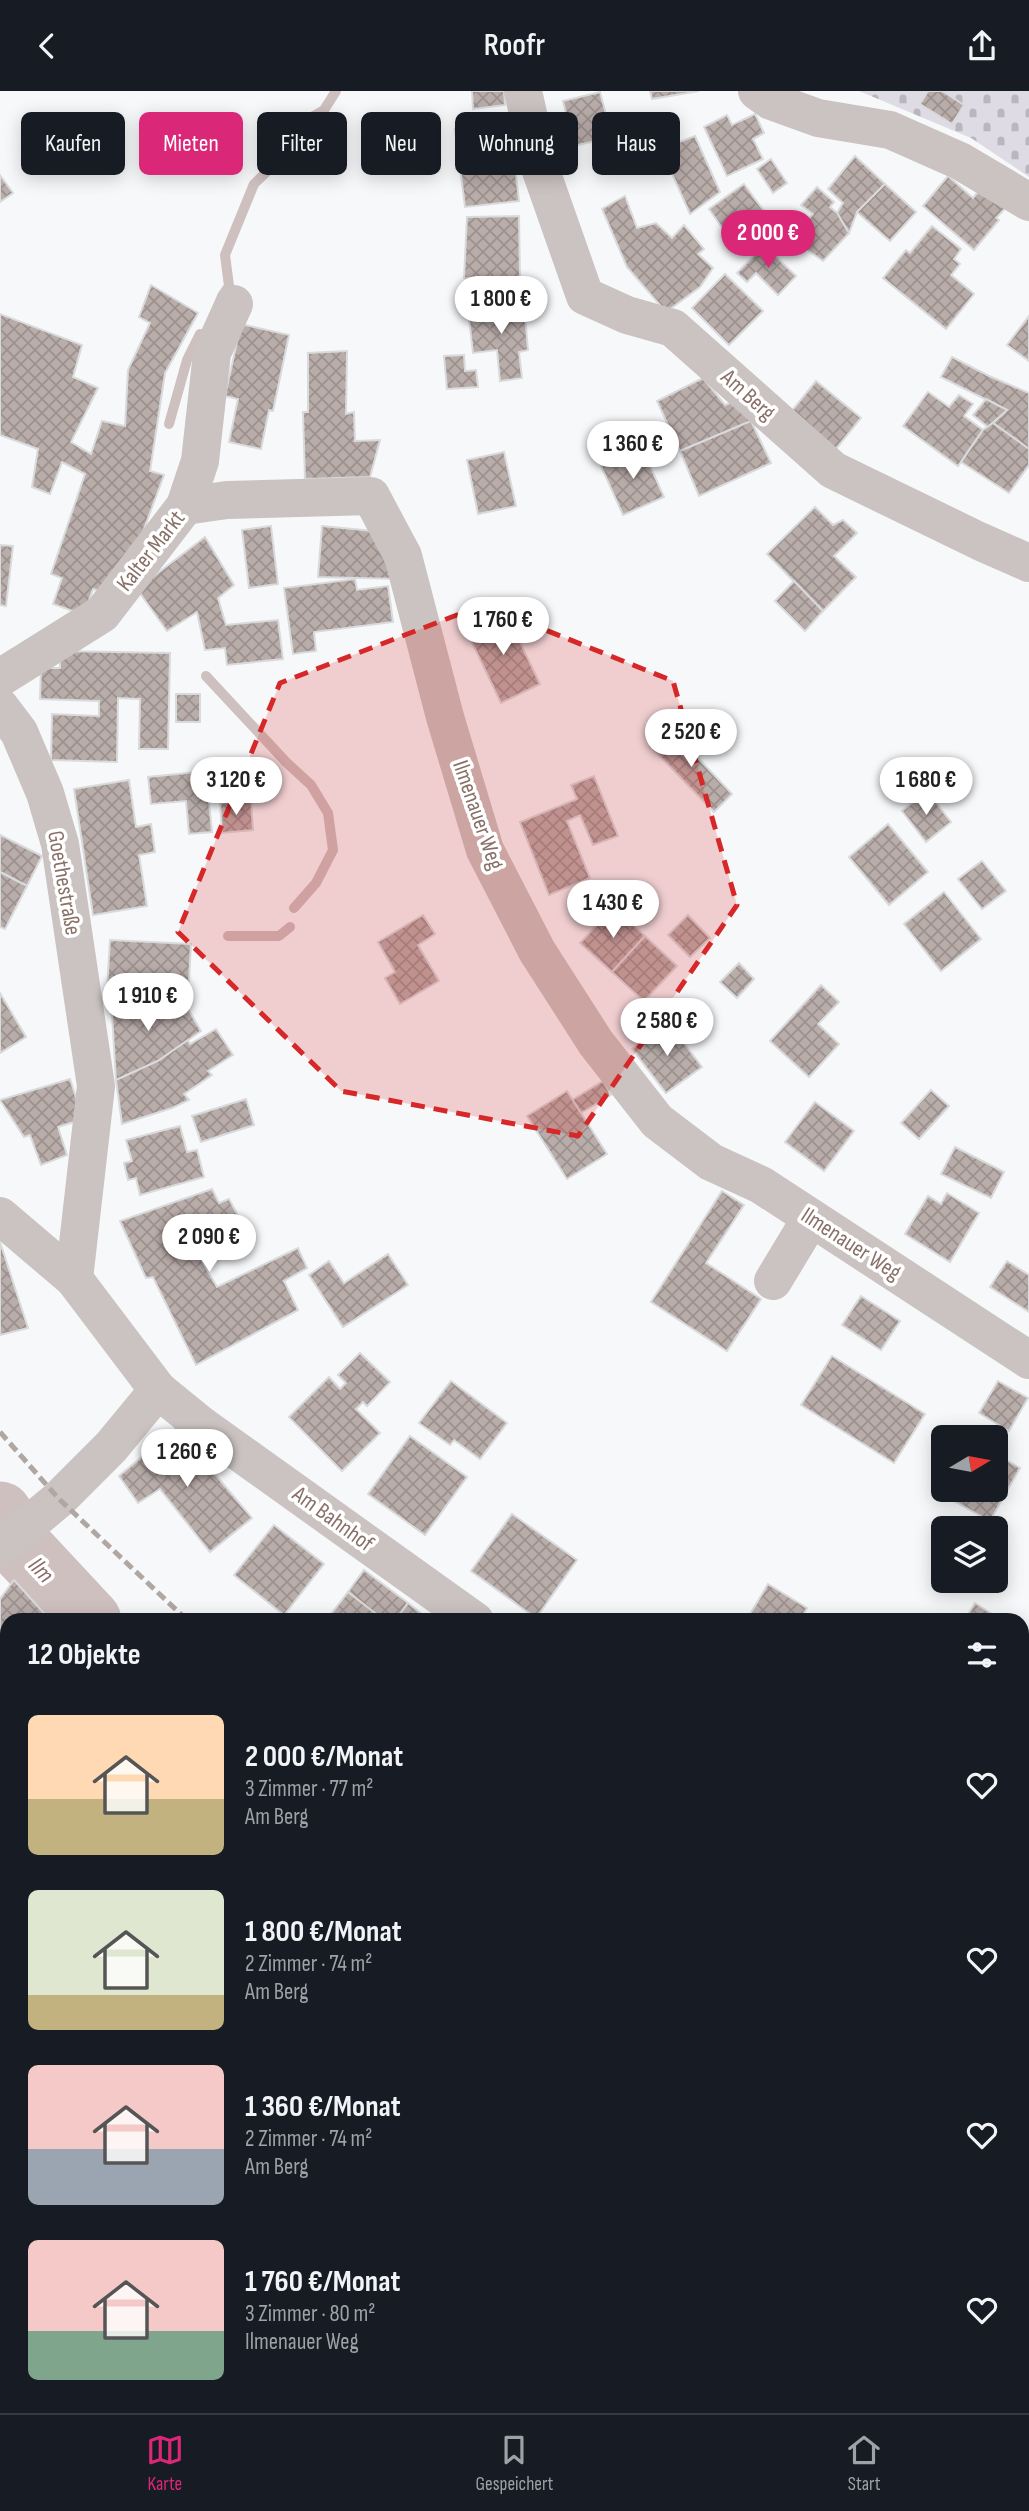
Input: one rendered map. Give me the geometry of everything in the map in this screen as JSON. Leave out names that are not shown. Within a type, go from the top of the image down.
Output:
[{"type":"street","name":"Am Berg","points":[[523,91],[540,168],[585,296],[627,315],[673,328],[833,470],[1029,563]]},
{"type":"street","points":[[757,91],[771,101],[818,118],[890,130],[960,161],[1029,201]]},
{"type":"street","points":[[185,506],[200,461],[212,353],[234,304]]},
{"type":"street","name":"Kalter Markt","points":[[0,678],[102,614],[185,506],[227,500],[371,496]]},
{"type":"street","name":"Ilmenauer Weg","points":[[371,496],[403,556],[444,717],[485,850],[537,951],[596,1043],[657,1121],[711,1162],[761,1185],[1029,1360]]},
{"type":"street","name":"Goethestraße","points":[[0,707],[19,732],[45,793],[60,844],[96,1086],[74,1279]]},
{"type":"street","name":"Am Bahnhof","points":[[0,1216],[74,1279],[158,1390],[201,1425],[464,1613]]},
{"type":"street","points":[[773,1281],[811,1218]]},
{"type":"street","points":[[0,1548],[44,1512],[111,1447],[158,1390]]},
{"type":"highlighted area","points":[[483,605],[673,681],[737,905],[578,1136],[341,1091],[178,932],[280,683]]},
{"type":"green space","points":[[859,91],[1029,91],[1029,177],[971,138]]},
{"type":"building","points":[[472,91],[504,91],[505,105],[473,109]]},
{"type":"building","points":[[650,91],[699,91],[652,99]]},
{"type":"building","points":[[928,91],[942,91],[964,105],[952,124],[920,104]]},
{"type":"building","points":[[600,92],[605,112],[592,112],[592,142],[578,145],[578,112],[566,112],[563,101]]},
{"type":"building","points":[[755,114],[764,133],[753,139],[763,159],[727,176],[704,127],[727,115],[732,125]]},
{"type":"building","points":[[695,136],[720,192],[690,214],[673,175],[680,175],[680,142]]},
{"type":"building","points":[[855,156],[885,184],[857,212],[849,233],[837,213],[843,203],[828,189]]},
{"type":"building","points":[[771,159],[787,183],[773,193],[757,169]]},
{"type":"building","points":[[0,175],[13,193],[0,202]]},
{"type":"building","points":[[461,175],[516,175],[519,201],[465,207]]},
{"type":"building","points":[[948,176],[973,198],[986,182],[1010,203],[974,250],[923,206]]},
{"type":"building","points":[[744,184],[769,218],[733,243],[709,209]]},
{"type":"building","points":[[885,184],[916,212],[890,241],[857,212]]},
{"type":"building","points":[[817,187],[834,202],[830,207],[837,213],[849,233],[823,261],[793,240],[813,214],[801,205]]},
{"type":"building","points":[[625,196],[637,228],[656,223],[672,238],[684,225],[704,249],[698,254],[713,268],[700,287],[666,312],[627,267],[602,209]]},
{"type":"building","points":[[519,216],[520,279],[464,278],[467,217]]},
{"type":"building","points":[[932,226],[961,249],[954,259],[960,264],[951,275],[974,294],[946,329],[883,278],[906,250],[910,253]]},
{"type":"building","points":[[764,245],[796,276],[778,295],[756,273],[747,282],[737,273]]},
{"type":"building","points":[[725,274],[763,311],[729,345],[692,308]]},
{"type":"building","points":[[151,285],[198,313],[165,373],[150,471],[164,475],[131,564],[107,593],[93,589],[84,615],[53,604],[62,578],[51,574],[85,474],[62,462],[50,494],[32,487],[38,449],[0,435],[0,314],[82,345],[73,377],[98,388],[71,442],[91,454],[102,421],[125,426],[128,370],[150,323],[139,317]]},
{"type":"building","points":[[524,304],[528,350],[519,352],[522,378],[500,381],[497,350],[473,353],[468,310]]},
{"type":"building","points":[[1029,316],[1029,361],[1007,345]]},
{"type":"building","points":[[241,324],[289,335],[273,411],[269,410],[261,449],[229,442],[238,399],[225,396]]},
{"type":"building","points":[[347,351],[346,414],[354,412],[355,441],[380,440],[370,477],[305,479],[303,412],[308,412],[308,353]]},
{"type":"building","points":[[464,355],[465,371],[476,370],[478,387],[447,389],[444,356]]},
{"type":"building","points":[[952,357],[1029,393],[1029,449],[993,423],[1007,410],[941,377]]},
{"type":"building","points":[[703,378],[725,405],[740,399],[751,421],[680,451],[657,401]]},
{"type":"building","points":[[816,381],[861,418],[831,455],[786,418]]},
{"type":"building","points":[[928,392],[949,407],[959,395],[973,404],[964,416],[983,430],[958,466],[903,426]]},
{"type":"building","points":[[986,399],[1007,410],[988,427],[973,415]]},
{"type":"building","points":[[751,421],[771,463],[699,496],[680,451]]},
{"type":"building","points":[[993,423],[1029,449],[1029,465],[1009,493],[961,462],[983,430]]},
{"type":"building","points":[[642,448],[664,497],[623,515],[601,466]]},
{"type":"building","points":[[504,452],[516,506],[478,514],[467,460]]},
{"type":"building","points":[[815,507],[833,525],[843,520],[857,533],[834,556],[856,577],[823,611],[767,554]]},
{"type":"building","points":[[271,526],[278,584],[249,588],[242,530]]},
{"type":"building","points":[[322,526],[383,532],[398,579],[318,577]]},
{"type":"building","points":[[205,537],[234,585],[218,598],[226,625],[278,620],[283,659],[227,665],[225,648],[205,650],[197,612],[167,631],[137,589]]},
{"type":"building","points":[[0,545],[13,546],[6,606],[0,605]]},
{"type":"building","points":[[355,579],[357,590],[388,586],[393,622],[314,632],[316,651],[293,654],[284,588]]},
{"type":"building","points":[[794,581],[823,611],[805,631],[775,601]]},
{"type":"building","points":[[505,611],[540,684],[501,703],[466,630]]},
{"type":"building","points":[[60,651],[170,653],[168,749],[139,749],[140,699],[118,698],[117,762],[51,760],[52,714],[99,716],[99,701],[40,699],[41,668],[60,668]]},
{"type":"building","points":[[176,694],[200,694],[200,722],[176,722]]},
{"type":"building","points":[[668,726],[732,794],[714,812],[650,746]]},
{"type":"building","points":[[206,771],[212,832],[189,834],[186,801],[151,804],[148,777]]},
{"type":"building","points":[[594,776],[618,836],[593,845],[580,815],[567,821],[590,878],[549,895],[520,822],[577,799],[571,785]]},
{"type":"building","points":[[129,780],[136,827],[151,824],[155,852],[139,855],[147,906],[93,915],[74,789]]},
{"type":"building","points":[[927,791],[951,822],[926,842],[902,811]]},
{"type":"building","points":[[251,800],[253,830],[222,833],[220,803]]},
{"type":"building","points":[[888,824],[928,872],[889,905],[849,857]]},
{"type":"building","points":[[0,835],[42,856],[27,886],[0,872]]},
{"type":"building","points":[[982,861],[1006,891],[982,909],[958,879]]},
{"type":"building","points":[[0,872],[27,886],[5,929],[0,927]]},
{"type":"building","points":[[944,892],[981,939],[941,971],[904,924]]},
{"type":"building","points":[[614,907],[645,936],[612,972],[580,943]]},
{"type":"building","points":[[423,915],[435,934],[418,945],[439,981],[400,1004],[385,978],[395,972],[378,942]]},
{"type":"building","points":[[688,915],[710,938],[690,957],[668,935]]},
{"type":"building","points":[[645,936],[677,966],[644,1001],[612,972]]},
{"type":"building","points":[[110,940],[191,944],[189,981],[163,980],[163,990],[107,988]]},
{"type":"building","points":[[739,963],[754,979],[737,998],[720,982]]},
{"type":"building","points":[[821,985],[839,1002],[818,1024],[839,1044],[809,1077],[770,1041]]},
{"type":"building","points":[[0,993],[26,1037],[0,1053]]},
{"type":"building","points":[[181,997],[201,1031],[158,1061],[116,1080],[111,998],[151,999],[151,1020]]},
{"type":"building","points":[[668,1022],[702,1067],[666,1093],[632,1049]]},
{"type":"building","points":[[216,1029],[233,1055],[208,1071],[212,1075],[184,1094],[189,1100],[122,1124],[116,1080],[158,1061],[188,1040],[190,1044]]},
{"type":"building","points":[[70,1079],[83,1119],[58,1127],[67,1155],[41,1165],[30,1135],[24,1137],[0,1100]]},
{"type":"building","points":[[603,1081],[611,1095],[581,1113],[572,1100]]},
{"type":"building","points":[[931,1090],[949,1106],[919,1139],[901,1123]]},
{"type":"building","points":[[567,1091],[607,1154],[567,1179],[527,1116]]},
{"type":"building","points":[[246,1099],[254,1125],[201,1142],[192,1116]]},
{"type":"building","points":[[815,1102],[854,1131],[824,1171],[785,1142]]},
{"type":"building","points":[[180,1126],[187,1152],[197,1150],[204,1177],[140,1195],[136,1178],[128,1180],[124,1163],[132,1161],[126,1140]]},
{"type":"building","points":[[955,1147],[1004,1172],[991,1198],[941,1174]]},
{"type":"building","points":[[212,1189],[219,1203],[229,1199],[248,1234],[202,1261],[217,1287],[298,1248],[307,1268],[284,1281],[298,1310],[196,1365],[153,1277],[146,1278],[120,1221]]},
{"type":"building","points":[[722,1191],[744,1205],[706,1263],[761,1299],[727,1351],[651,1302]]},
{"type":"building","points":[[947,1193],[979,1213],[950,1262],[905,1234],[928,1196],[941,1204]]},
{"type":"building","points":[[0,1242],[28,1328],[0,1335]]},
{"type":"building","points":[[388,1254],[408,1285],[343,1327],[309,1275],[329,1261],[344,1283]]},
{"type":"building","points":[[1007,1261],[1029,1275],[1029,1312],[990,1287]]},
{"type":"building","points":[[861,1296],[900,1321],[881,1350],[842,1325]]},
{"type":"building","points":[[360,1353],[390,1382],[367,1406],[363,1402],[356,1409],[380,1433],[342,1471],[289,1417],[329,1377],[340,1389],[346,1383],[338,1375]]},
{"type":"building","points":[[832,1356],[925,1414],[894,1463],[801,1405]]},
{"type":"building","points":[[451,1381],[507,1423],[480,1459],[454,1440],[450,1445],[419,1423]]},
{"type":"building","points":[[998,1381],[1028,1398],[1009,1431],[1008,1425],[999,1425],[979,1413]]},
{"type":"building","points":[[176,1428],[252,1518],[210,1552],[160,1489],[138,1503],[119,1476]]},
{"type":"building","points":[[410,1436],[467,1477],[425,1535],[368,1494]]},
{"type":"building","points":[[1008,1461],[1020,1468],[1008,1489]]},
{"type":"building","points":[[956,1502],[1001,1502],[993,1516],[981,1516]]},
{"type":"building","points":[[512,1514],[577,1560],[540,1613],[529,1613],[471,1571]]},
{"type":"building","points":[[274,1525],[324,1564],[286,1613],[282,1613],[234,1575]]},
{"type":"building","points":[[364,1570],[408,1603],[401,1613],[375,1613],[348,1592]]},
{"type":"building","points":[[14,1580],[44,1613],[0,1613],[0,1599]]},
{"type":"building","points":[[768,1584],[807,1608],[804,1613],[751,1613]]},
{"type":"building","points":[[348,1592],[375,1613],[332,1613]]},
{"type":"building","points":[[408,1603],[421,1613],[401,1613]]},
{"type":"building","points":[[975,1603],[991,1613],[969,1613]]},
{"type":"waterway","points":[[222,296],[229,286],[225,255],[254,184],[275,164],[302,153],[303,122],[324,110],[336,91]]},
{"type":"waterway","points":[[169,424],[187,360],[200,334]]},
{"type":"waterway","points":[[206,676],[311,785],[328,813],[333,850],[316,883],[294,908]]},
{"type":"waterway","points":[[228,936],[279,936],[290,927]]},
{"type":"waterway","name":"Ilm","points":[[0,1514],[20,1547],[82,1613]]},
{"type":"waterway","points":[[41,1570],[57,1555]]},
{"type":"railway","points":[[0,1432],[59,1499],[180,1613]]}]
